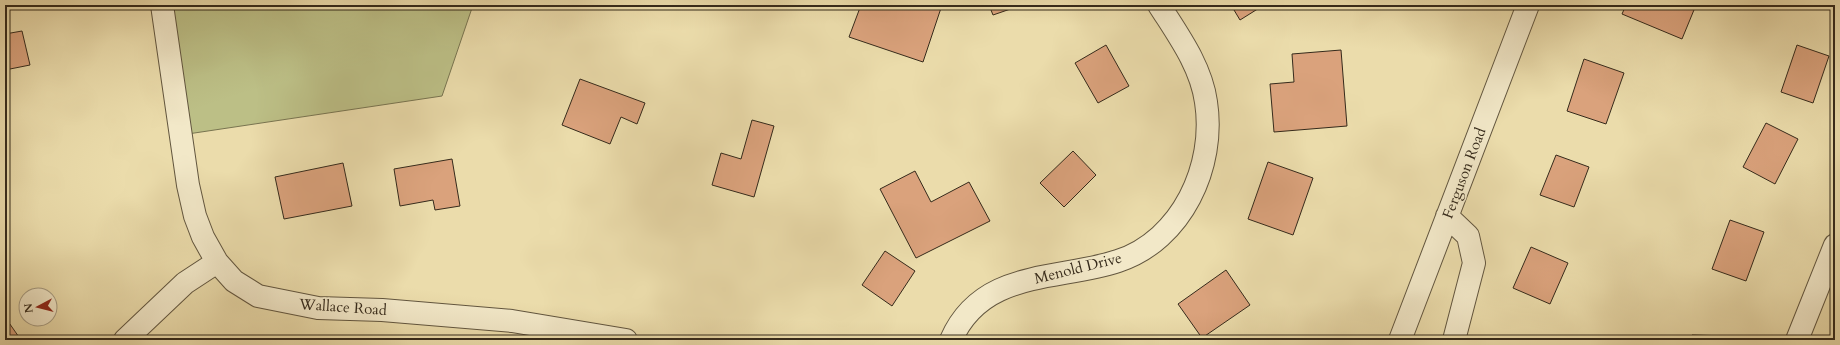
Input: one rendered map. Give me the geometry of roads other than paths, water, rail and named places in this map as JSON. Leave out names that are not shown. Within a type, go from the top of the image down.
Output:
[{"type":"street","name":"Wallace Road","points":[[162,5],[188,185],[202,237],[217,262],[234,281],[258,296],[318,308],[382,310],[512,320],[626,340]]},
{"type":"street","name":"Menold Drive","points":[[951,340],[968,313],[998,289],[1052,274],[1094,268],[1119,261],[1156,239],[1177,219],[1190,198],[1205,154],[1208,131],[1206,102],[1200,80],[1186,49],[1159,5]]},
{"type":"street","name":"Ferguson Road","points":[[1400,340],[1528,5]]},
{"type":"street","points":[[1447,216],[1468,236],[1474,263],[1454,340]]},
{"type":"street","points":[[1797,340],[1835,245]]},
{"type":"street","points":[[125,340],[185,283],[217,262]]}]
